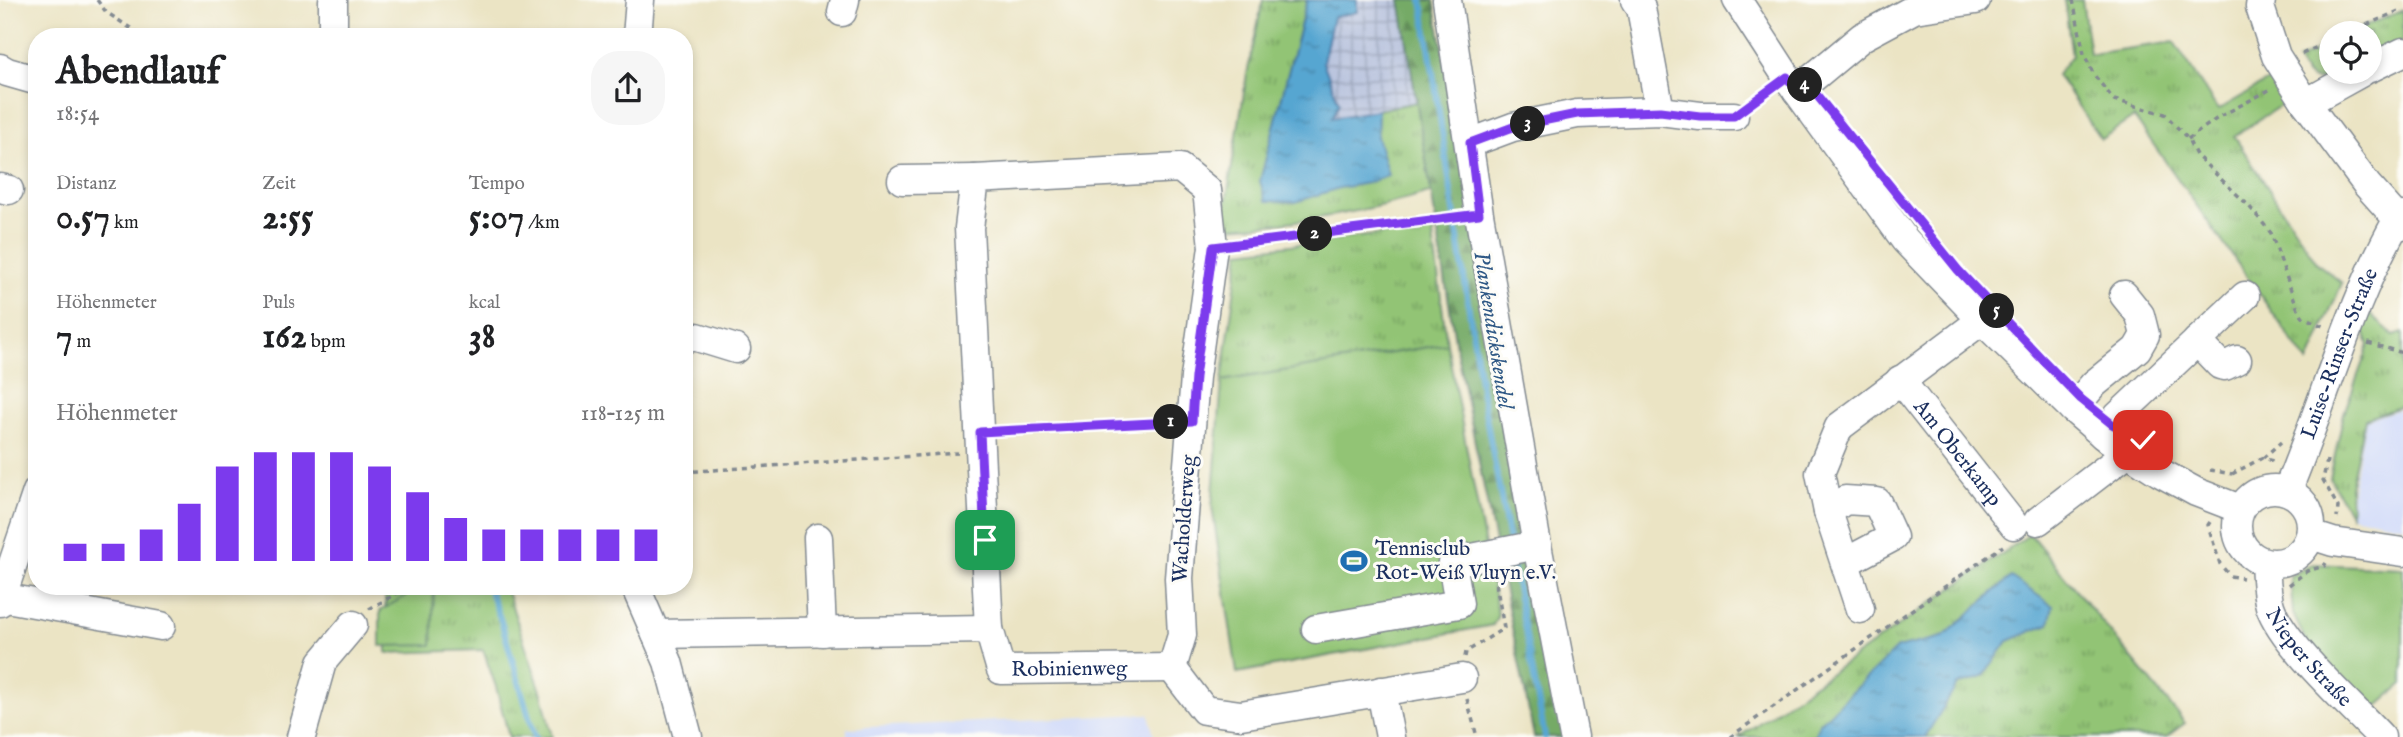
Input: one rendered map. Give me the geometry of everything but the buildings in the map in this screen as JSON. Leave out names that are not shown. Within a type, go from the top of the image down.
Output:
[{"type":"street","points":[[332,28],[334,0]]},
{"type":"street","points":[[637,28],[640,0]]},
{"type":"street","points":[[1447,0],[1479,214],[1574,737]]},
{"type":"street","points":[[1635,0],[1642,8],[1660,111]]},
{"type":"street","points":[[1737,0],[1792,84],[1905,240],[1982,320],[2102,435],[2196,492],[2240,509]]},
{"type":"street","points":[[1792,84],[1914,5],[1976,0]]},
{"type":"street","points":[[2261,0],[2260,7],[2276,56],[2306,103],[2367,185],[2401,220]]},
{"type":"street","points":[[2382,62],[2403,52]]},
{"type":"street","points":[[0,68],[28,78]]},
{"type":"street","points":[[2306,103],[2340,84]]},
{"type":"street","points":[[1470,143],[1513,127],[1577,114],[1660,111],[1700,116],[1734,116]]},
{"type":"street","name":"Wacholderweg","points":[[902,180],[975,179],[1180,168],[1208,190],[1213,247],[1195,377],[1179,578],[1182,635],[1172,668]]},
{"type":"street","points":[[656,634],[989,629],[970,228],[975,179]]},
{"type":"street","name":"Luise-Rinser-Straße","points":[[2287,491],[2363,288],[2401,220]]},
{"type":"street","points":[[2073,409],[2094,384],[2137,349],[2145,335],[2140,315],[2124,295]]},
{"type":"street","points":[[2102,435],[2118,416],[2245,296]]},
{"type":"street","name":"Am Oberkamp","points":[[1860,609],[1828,512],[1819,473],[1839,426],[1982,320]]},
{"type":"street","points":[[693,337],[736,349]]},
{"type":"street","points":[[2197,341],[2220,365],[2225,366],[2237,360]]},
{"type":"street","name":"Am Oberkamp","points":[[1900,380],[2021,529]]},
{"type":"street","points":[[2021,529],[2128,452]]},
{"type":"street","points":[[2276,489],[2287,491],[2304,504],[2312,524],[2311,535],[2299,555],[2277,564],[2265,563],[2246,552],[2240,542],[2237,520],[2240,509],[2255,494],[2276,489]]},
{"type":"street","points":[[1828,512],[1845,500],[1877,502],[1893,537],[1846,562]]},
{"type":"street","points":[[28,519],[1,600],[161,626]]},
{"type":"street","points":[[2311,535],[2333,542],[2403,552]]},
{"type":"street","points":[[818,538],[822,632]]},
{"type":"street","points":[[1316,629],[1459,604],[1452,562],[1537,545]]},
{"type":"street","name":"Nieper Straße","points":[[2265,563],[2271,606],[2281,627],[2381,737]]},
{"type":"street","points":[[639,595],[668,662],[688,737]]},
{"type":"street","points":[[301,737],[322,662],[353,625]]},
{"type":"street","name":"Robinienweg","points":[[989,629],[1001,670],[1172,668]]},
{"type":"street","points":[[1172,668],[1204,710],[1243,726],[1381,691],[1462,678]]},
{"type":"street","points":[[1381,691],[1390,737]]},
{"type":"path","points":[[97,0],[106,12],[130,28]]},
{"type":"path","points":[[2073,0],[2084,54],[2094,75],[2114,100],[2165,114],[2188,139],[2196,155],[2249,206],[2272,233],[2297,307],[2303,317],[2403,354]]},
{"type":"path","points":[[2376,21],[2403,9]]},
{"type":"path","points":[[2188,139],[2319,49]]},
{"type":"path","points":[[1734,116],[1792,84]]},
{"type":"path","points":[[1213,247],[1479,214]]},
{"type":"path","points":[[693,471],[1192,421]]},
{"type":"path","points":[[2204,469],[2232,474]]},
{"type":"path","points":[[2323,480],[2338,507],[2337,519]]},
{"type":"path","points":[[1730,737],[2021,529]]},
{"type":"path","points":[[1477,737],[1462,678],[1466,652],[1504,628],[1491,555]]},
{"type":"path","points":[[353,625],[369,609],[394,595]]},
{"type":"shaded area","points":[[1357,0],[1400,0],[1417,102],[1332,119],[1330,81],[1323,62],[1333,17],[1356,12]]},
{"type":"shaded area","points":[[2403,408],[2403,526],[2352,516],[2352,490],[2366,420]]},
{"type":"shaded area","points":[[1149,714],[1154,737],[847,737],[847,728]]},
{"type":"green space","points":[[1263,0],[1307,0],[1260,181],[1339,187],[1387,175],[1377,137],[1378,110],[1417,102],[1433,192],[1329,216],[1276,224],[1222,227],[1247,74]]},
{"type":"green space","points":[[1400,0],[1434,0],[1566,737],[1534,737],[1457,353]]},
{"type":"green space","points":[[2064,0],[2082,0],[2090,54],[2174,42],[2218,110],[2277,76],[2289,100],[2234,136],[2317,263],[2342,283],[2308,363],[2134,117],[2101,139],[2057,75],[2072,55]]},
{"type":"green space","points":[[2403,10],[2403,43],[2382,53],[2382,21],[2377,21]]},
{"type":"green space","points":[[2319,49],[2319,80],[2306,75],[2297,61]]},
{"type":"green space","points":[[1432,228],[1447,344],[1222,381],[1240,251]]},
{"type":"green space","points":[[2365,309],[2394,336],[2403,333],[2403,406],[2365,419],[2350,488],[2351,516],[2330,478],[2344,413],[2369,345],[2360,323]]},
{"type":"green space","name":"Tennisclub Rot-Weiß Vluyn e.V.","points":[[1447,344],[1498,615],[1493,625],[1237,673],[1212,507],[1222,381]]},
{"type":"green space","points":[[2030,534],[2185,723],[2166,737],[1925,737],[1957,685],[1983,677],[2008,641],[2049,624],[2011,577],[1943,637],[1897,648],[1819,724],[1814,737],[1739,737]]},
{"type":"green space","points":[[2313,564],[2403,568],[2403,684],[2371,712],[2307,644],[2293,614],[2290,576]]},
{"type":"green space","points":[[385,595],[508,595],[542,694],[552,737],[509,737],[483,650],[387,653]]},
{"type":"green space","points":[[408,595],[434,595],[432,645],[380,646],[380,611]]},
{"type":"water","points":[[1307,0],[1357,0],[1357,12],[1333,17],[1323,62],[1339,103],[1332,118],[1378,110],[1377,137],[1388,175],[1296,202],[1266,201],[1260,181]]},
{"type":"water","points":[[2011,577],[2053,606],[2049,624],[2008,641],[1983,677],[1957,685],[1925,737],[1814,737],[1819,724],[1897,648],[1943,637]]},
{"type":"waterway","name":"Plankendickskendel","points":[[1422,0],[1482,395],[1509,541]]},
{"type":"waterway","name":"Plankendickskendel","points":[[1512,560],[1545,737]]},
{"type":"waterway","points":[[491,595],[535,737]]},
{"type":"place","name":"Tennisclub Rot-Weiß Vluyn e.V.","points":[[1354,561]]},
{"type":"route","points":[[985,540],[980,432],[1192,421],[1195,377],[1213,247],[1479,214],[1470,143],[1513,127],[1577,114],[1660,111],[1700,116],[1734,116],[1787,77],[1797,91],[1807,83],[1958,270],[2081,399],[2112,424],[2143,440]]}]
